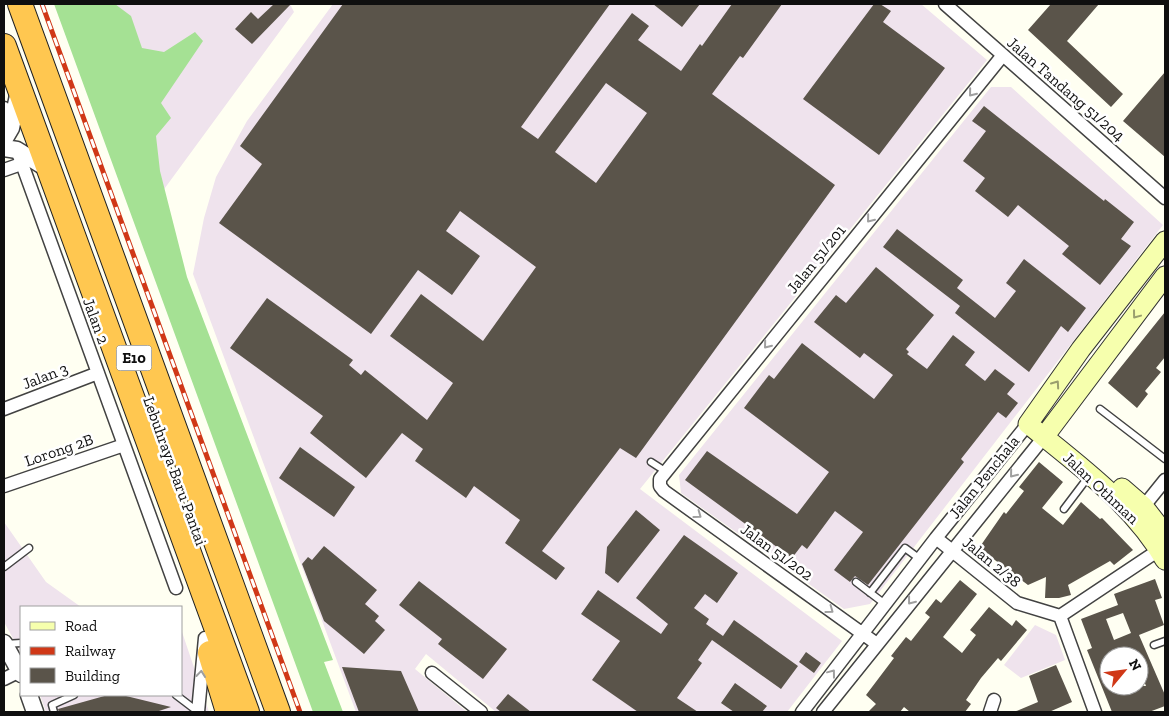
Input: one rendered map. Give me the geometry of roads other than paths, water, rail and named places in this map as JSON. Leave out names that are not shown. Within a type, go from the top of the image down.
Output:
[{"type":"highway","name":"Lebuhraya Baru Pantai","points":[[5,4],[246,711]]},
{"type":"highway","points":[[20,4],[278,712]]},
{"type":"highway","name":"Lebuhraya Baru Pantai","points":[[4,46],[195,566],[246,711]]},
{"type":"highway","points":[[195,566],[196,599],[205,638],[246,711]]},
{"type":"main road","name":"Jalan Penchala","points":[[1032,418],[1081,349],[1165,241]]},
{"type":"main road","name":"Jalan Penchala","points":[[1048,431],[1165,276]]},
{"type":"main road","name":"Jalan Othman","points":[[1032,418],[1140,512],[1164,547]]},
{"type":"main road","name":"Jalan Othman","points":[[1048,431],[1090,475],[1140,512]]},
{"type":"street","name":"Jalan Tandang 51/204","points":[[945,4],[1165,198]]},
{"type":"street","name":"Jalan 51/201","points":[[660,486],[660,479],[665,471],[1003,55]]},
{"type":"street","points":[[4,170],[11,146],[19,87]]},
{"type":"street","name":"Jalan 2","points":[[4,108],[11,146],[98,373],[176,588]]},
{"type":"street","points":[[11,146],[51,171]]},
{"type":"street","name":"Jalan 3","points":[[4,409],[98,373]]},
{"type":"street","name":"Jalan Penchala","points":[[802,712],[884,604],[1032,418]]},
{"type":"street","name":"Jalan Penchala","points":[[823,712],[1048,431]]},
{"type":"street","name":"Lorong 2B","points":[[4,486],[124,445]]},
{"type":"street","points":[[1140,512],[1165,480]]},
{"type":"street","name":"Jalan 51/202","points":[[660,486],[877,644]]},
{"type":"street","name":"Jalan 2/38","points":[[936,538],[1018,603],[1060,616]]},
{"type":"street","points":[[1095,712],[1060,616],[1164,547]]},
{"type":"street","points":[[196,712],[205,638]]},
{"type":"street","points":[[4,644],[20,670]]},
{"type":"street","points":[[4,680],[20,672]]},
{"type":"street","points":[[432,673],[481,712]]},
{"type":"street","points":[[29,696],[35,712]]},
{"type":"street","points":[[990,712],[994,700]]},
{"type":"lane","points":[[1100,409],[1165,459]]},
{"type":"lane","points":[[651,462],[665,471]]},
{"type":"lane","points":[[1064,509],[1090,475]]},
{"type":"lane","points":[[4,567],[29,548]]},
{"type":"lane","points":[[870,593],[905,548],[920,559]]},
{"type":"lane","points":[[856,582],[884,604]]},
{"type":"lane","points":[[1154,646],[1165,641]]},
{"type":"lane","points":[[4,644],[20,643]]},
{"type":"lane","points":[[54,712],[52,705],[72,696]]},
{"type":"lane","points":[[177,696],[196,712]]},
{"type":"railway","points":[[42,4],[300,712]]}]
